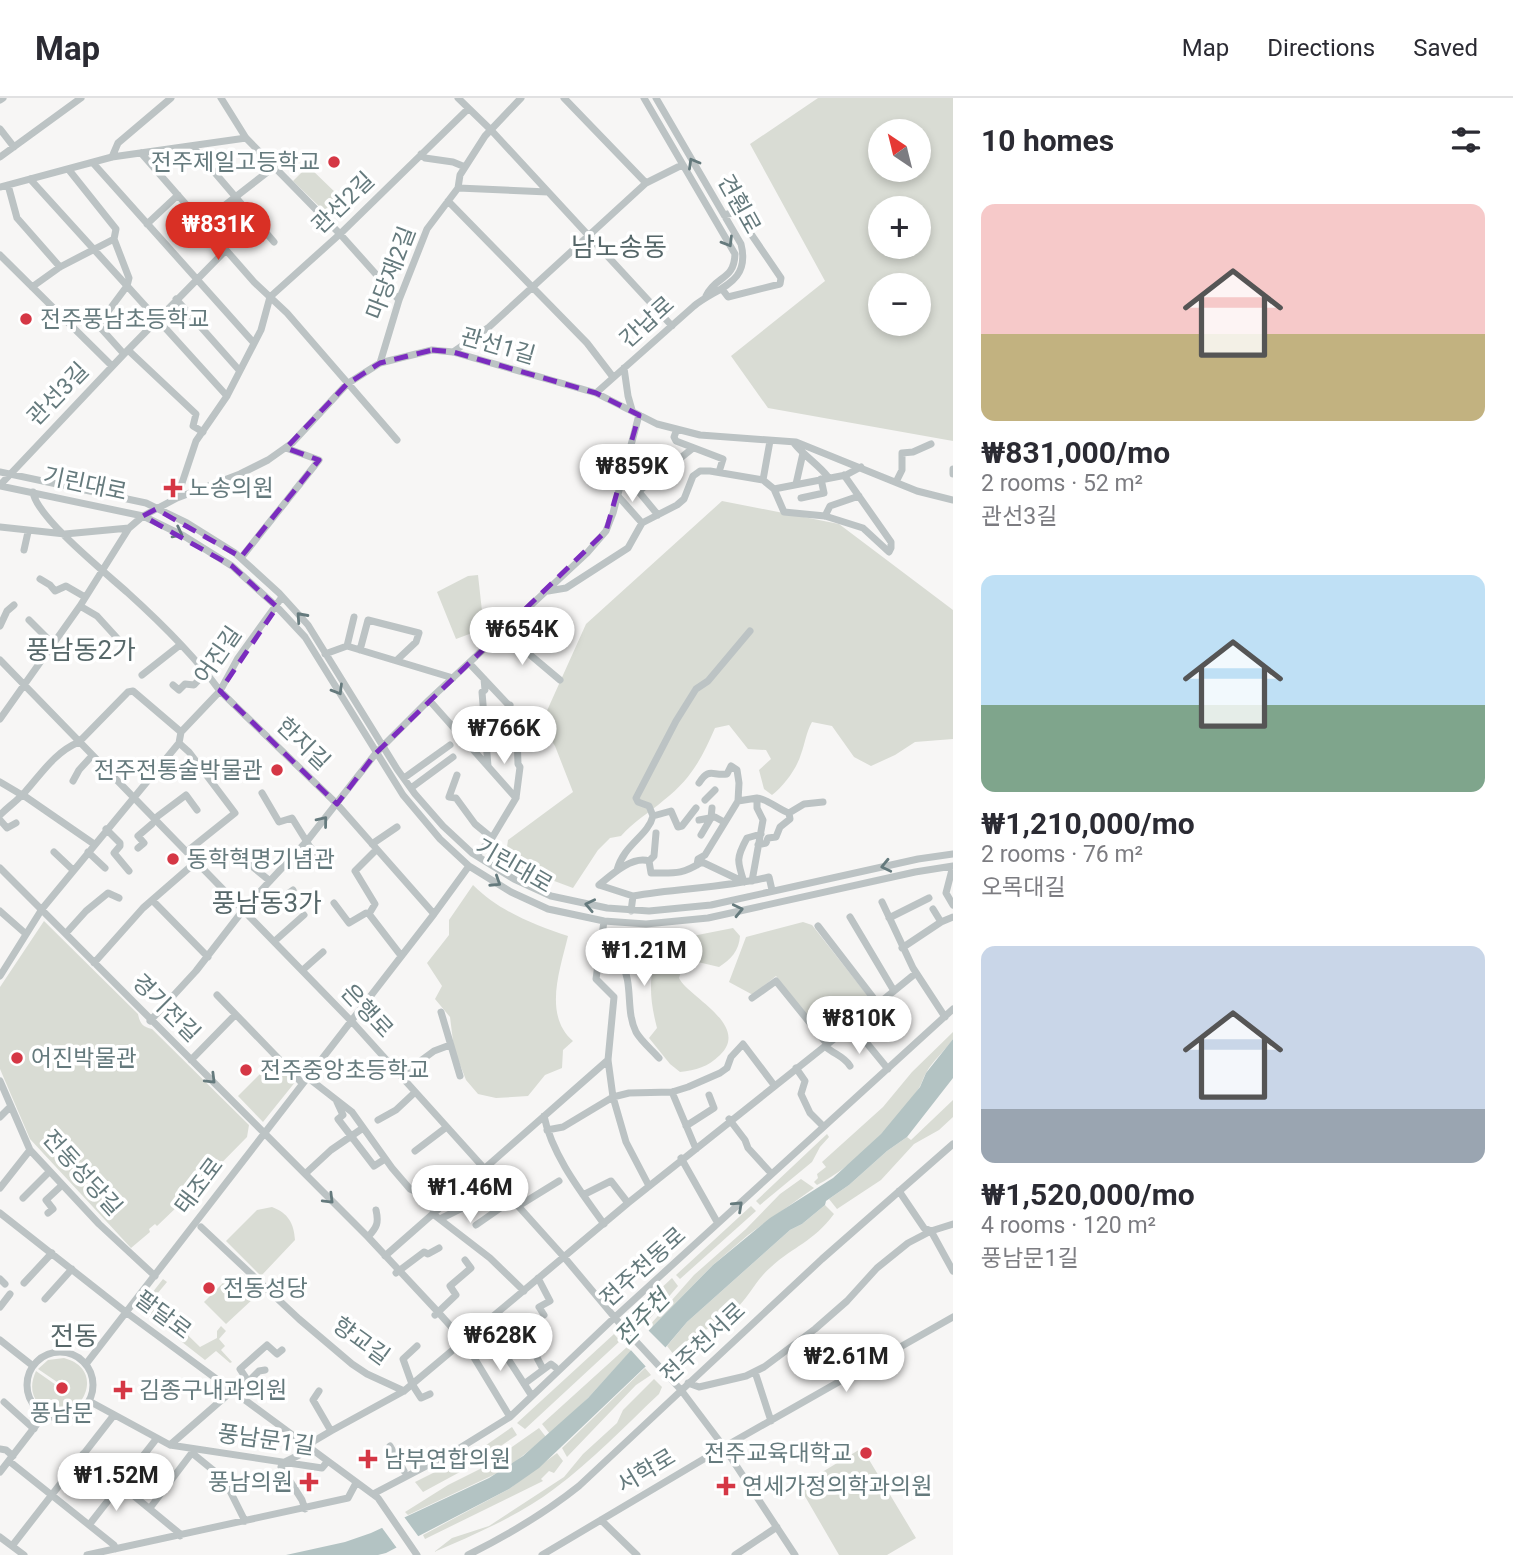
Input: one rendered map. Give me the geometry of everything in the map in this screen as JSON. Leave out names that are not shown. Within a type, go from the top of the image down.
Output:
[{"type":"street","points":[[112,157],[118,143],[171,98]]},
{"type":"street","points":[[221,98],[246,138],[340,234],[399,300]]},
{"type":"street","points":[[458,98],[673,326]]},
{"type":"street","name":"마당재2길","points":[[380,363],[399,300],[427,229],[458,188],[460,175],[491,130],[521,98]]},
{"type":"street","points":[[565,98],[646,183]]},
{"type":"street","name":"견훤로","points":[[644,98],[735,254],[734,266],[710,288],[706,296]]},
{"type":"street","name":"견훤로","points":[[656,98],[741,244],[745,258],[741,271],[722,289],[706,296]]},
{"type":"street","points":[[0,158],[77,99]]},
{"type":"street","points":[[465,167],[453,162],[425,158],[421,154],[468,109]]},
{"type":"street","points":[[0,129],[14,147]]},
{"type":"street","points":[[5,186],[112,157],[246,138]]},
{"type":"street","points":[[192,146],[275,242]]},
{"type":"street","points":[[141,153],[254,282],[301,329],[397,440]]},
{"type":"street","name":"관선2길","points":[[270,297],[340,234],[421,154]]},
{"type":"street","points":[[93,163],[253,342]]},
{"type":"street","points":[[453,352],[489,327],[646,183],[682,165]]},
{"type":"street","points":[[202,223],[274,167]]},
{"type":"street","points":[[69,170],[116,229],[114,239],[129,278],[127,286],[98,325],[196,414],[193,426],[203,432]]},
{"type":"street","points":[[0,177],[17,218],[60,267]]},
{"type":"street","points":[[30,179],[227,396]]},
{"type":"street","points":[[458,188],[548,192]]},
{"type":"street","points":[[147,224],[178,195]]},
{"type":"street","name":"간납로","points":[[448,201],[587,343],[613,377]]},
{"type":"street","points":[[722,289],[728,297],[736,296],[780,284],[781,278],[736,212],[724,215]]},
{"type":"street","points":[[32,287],[60,267],[114,239]]},
{"type":"street","name":"관선3길","points":[[2,479],[226,250]]},
{"type":"street","name":"관선3길","points":[[0,255],[112,366]]},
{"type":"street","name":"간납로","points":[[596,393],[706,296]]},
{"type":"street","points":[[177,498],[196,441],[227,396],[261,330],[270,297]]},
{"type":"street","points":[[176,299],[239,370]]},
{"type":"street","name":"관선1길","points":[[0,719],[80,606],[129,528],[143,516],[177,498],[240,474],[268,460],[286,448],[347,384],[380,363],[432,350],[453,352],[596,393],[635,413],[700,435],[793,442],[917,491],[953,498]]},
{"type":"street","points":[[150,1021],[208,957],[244,909],[307,841],[376,753],[429,699],[587,553],[606,531],[625,475],[635,413],[628,397],[624,368]]},
{"type":"street","points":[[677,429],[674,437],[676,441],[723,459],[719,472]]},
{"type":"street","points":[[763,480],[770,441]]},
{"type":"street","points":[[793,442],[818,464],[825,478],[824,493],[801,498]]},
{"type":"street","points":[[896,482],[902,470],[902,453],[912,453],[931,444]]},
{"type":"street","points":[[241,558],[319,460],[286,448]]},
{"type":"street","points":[[639,491],[693,448]]},
{"type":"street","points":[[796,484],[803,453]]},
{"type":"street","points":[[774,489],[844,475],[861,467]]},
{"type":"street","points":[[547,591],[566,588],[628,548],[642,523],[684,499],[693,477],[700,471],[763,480],[774,489],[784,512],[825,516],[863,528],[889,552],[891,542],[844,475]]},
{"type":"street","points":[[625,475],[658,515]]},
{"type":"street","name":"기린대로","points":[[2,479],[33,492],[143,516],[184,536],[232,566],[276,606],[305,638],[412,807],[440,839],[469,866],[511,892],[548,909],[604,921],[646,924],[708,918],[953,866]]},
{"type":"street","name":"기린대로","points":[[2,479],[136,501],[187,523],[241,558],[308,625],[404,778],[443,826],[477,855],[514,879],[551,896],[631,911],[710,905],[953,853]]},
{"type":"street","name":"한지길","points":[[33,492],[34,501],[102,572],[127,592],[180,645],[220,691],[337,804],[434,915]]},
{"type":"street","points":[[618,496],[642,523]]},
{"type":"street","points":[[825,516],[830,506],[859,496]]},
{"type":"street","points":[[0,527],[65,534],[129,528]]},
{"type":"street","points":[[24,550],[28,532]]},
{"type":"street","points":[[40,579],[55,591],[66,586],[85,597]]},
{"type":"street","name":"어진길","points":[[0,976],[3,963],[26,934],[41,909],[178,743],[181,732],[220,691],[238,658],[282,597]]},
{"type":"street","points":[[0,626],[4,615],[14,605]]},
{"type":"street","points":[[80,606],[97,616],[128,650]]},
{"type":"street","points":[[347,646],[354,617]]},
{"type":"street","points":[[29,620],[52,643]]},
{"type":"street","points":[[360,650],[368,620],[419,633]]},
{"type":"street","points":[[397,660],[416,642],[419,633],[428,628]]},
{"type":"street","points":[[617,870],[621,856],[651,823],[653,816],[649,806],[638,802],[636,798],[676,720],[696,690],[708,681],[750,631]]},
{"type":"street","points":[[503,632],[560,680]]},
{"type":"street","points":[[142,675],[180,645]]},
{"type":"street","points":[[319,658],[347,646],[453,678]]},
{"type":"street","name":"은행로","points":[[0,660],[352,1021],[564,1257],[614,1318],[681,1390],[724,1447],[795,1555]]},
{"type":"street","points":[[469,663],[535,733]]},
{"type":"street","points":[[173,685],[179,690],[185,684],[194,685],[206,673]]},
{"type":"street","points":[[484,679],[485,690],[482,692],[489,725],[486,736],[488,766]]},
{"type":"street","points":[[16,823],[7,828],[0,817],[23,795],[46,766],[68,746],[79,742],[128,692],[133,691],[181,732]]},
{"type":"street","points":[[429,699],[516,798]]},
{"type":"street","points":[[489,725],[510,705]]},
{"type":"street","points":[[489,725],[531,741]]},
{"type":"street","name":"기린대로","points":[[477,855],[492,838],[516,798],[520,766],[517,735]]},
{"type":"street","points":[[474,750],[486,736]]},
{"type":"street","points":[[178,743],[189,752],[235,813],[190,849]]},
{"type":"street","points":[[404,778],[450,744]]},
{"type":"street","points":[[411,788],[453,757]]},
{"type":"street","points":[[73,782],[89,759]]},
{"type":"street","points":[[697,865],[698,859],[705,855],[738,801],[737,770],[731,766],[727,774],[712,772],[704,775],[699,783]]},
{"type":"street","name":"기린대로","points":[[457,775],[449,797],[456,798],[475,824],[492,838]]},
{"type":"street","points":[[0,782],[94,844]]},
{"type":"street","points":[[705,800],[715,790]]},
{"type":"street","points":[[262,793],[279,822],[292,818],[310,847],[325,863]]},
{"type":"street","points":[[158,816],[186,795],[197,810]]},
{"type":"street","points":[[748,881],[763,820],[757,808],[757,798]]},
{"type":"street","points":[[738,801],[763,798],[776,808],[789,813]]},
{"type":"street","points":[[789,813],[804,804],[823,802]]},
{"type":"street","points":[[653,816],[671,811],[678,827],[682,826],[696,808]]},
{"type":"street","points":[[701,835],[711,817],[712,808]]},
{"type":"street","points":[[758,845],[765,843],[768,838],[776,837],[780,827],[790,819],[789,813]]},
{"type":"street","points":[[699,820],[711,817],[724,822]]},
{"type":"street","points":[[138,848],[144,843],[138,836],[152,824]]},
{"type":"street","points":[[369,914],[375,904],[355,871],[373,848],[397,827]]},
{"type":"street","points":[[106,829],[120,843],[114,853],[129,871]]},
{"type":"street","points":[[649,861],[654,856],[656,833]]},
{"type":"street","points":[[748,881],[738,864],[738,855],[747,838],[761,834]]},
{"type":"street","points":[[54,852],[73,870]]},
{"type":"street","points":[[88,852],[105,867]]},
{"type":"street","points":[[243,859],[270,881]]},
{"type":"street","points":[[649,861],[640,859],[617,870],[599,885],[633,897],[672,889],[769,877],[772,890]]},
{"type":"street","points":[[94,962],[153,901],[197,861]]},
{"type":"street","points":[[649,861],[651,873],[670,875],[690,871],[702,862],[748,881]]},
{"type":"street","name":"태조로","points":[[86,1364],[128,1313],[469,866]]},
{"type":"street","points":[[953,866],[946,893],[953,905]]},
{"type":"street","name":"경기전길","points":[[0,869],[368,1237],[397,1272],[464,1341],[510,1417]]},
{"type":"street","points":[[670,875],[672,889]]},
{"type":"street","points":[[256,896],[268,908],[293,890]]},
{"type":"street","points":[[68,931],[86,911],[106,895],[119,898]]},
{"type":"street","points":[[631,911],[633,897]]},
{"type":"street","points":[[889,918],[929,898]]},
{"type":"street","points":[[153,901],[208,957]]},
{"type":"street","points":[[882,902],[902,948],[945,1017]]},
{"type":"street","points":[[334,903],[349,923],[366,913],[369,914]]},
{"type":"street","points":[[933,909],[941,922]]},
{"type":"street","points":[[0,911],[26,934]]},
{"type":"street","points":[[369,914],[398,954]]},
{"type":"street","points":[[277,939],[304,915]]},
{"type":"street","points":[[850,917],[894,991]]},
{"type":"street","points":[[902,948],[953,917]]},
{"type":"street","points":[[604,921],[596,979],[614,997],[608,1060],[614,1097],[626,1142],[649,1186]]},
{"type":"street","points":[[818,926],[878,1004]]},
{"type":"street","points":[[305,968],[323,952]]},
{"type":"street","points":[[600,958],[621,962],[627,972],[636,1033],[659,1058]]},
{"type":"street","name":"향교길","points":[[308,1446],[404,1391],[729,1120],[916,973]]},
{"type":"street","points":[[752,998],[776,981],[830,1051],[843,1057],[850,1066]]},
{"type":"street","points":[[217,995],[304,1080],[334,1097],[352,1112],[410,1189],[419,1193],[436,1215],[490,1258],[524,1291]]},
{"type":"street","name":"전주천동로","points":[[375,1496],[510,1417],[614,1318],[953,1009]]},
{"type":"street","points":[[440,1012],[460,1076]]},
{"type":"street","points":[[191,1060],[235,1014]]},
{"type":"street","points":[[852,1025],[888,1069]]},
{"type":"street","points":[[547,1130],[564,1126],[614,1097],[629,1093],[672,1092],[720,1073],[727,1068],[731,1057],[743,1044],[774,1085]]},
{"type":"street","points":[[404,1073],[434,1051],[450,1045]]},
{"type":"street","points":[[385,1256],[436,1215],[608,1060]]},
{"type":"street","points":[[796,1068],[805,1082],[801,1094],[803,1100],[821,1124]]},
{"type":"street","name":"전동성당길","points":[[0,1081],[30,1150],[99,1224],[155,1276]]},
{"type":"street","points":[[672,1092],[696,1149]]},
{"type":"street","points":[[378,1120],[396,1110],[412,1094]]},
{"type":"street","points":[[686,1126],[715,1108],[709,1096]]},
{"type":"street","points":[[334,1097],[344,1115],[338,1119],[374,1166],[385,1159]]},
{"type":"street","points":[[0,1116],[9,1109]]},
{"type":"street","points":[[544,1116],[547,1130],[569,1172],[604,1224]]},
{"type":"street","points":[[729,1120],[745,1140],[747,1147],[769,1171]]},
{"type":"street","points":[[305,1174],[331,1150],[363,1128]]},
{"type":"street","points":[[415,1151],[444,1129]]},
{"type":"street","name":"전주천서로","points":[[468,1555],[517,1530],[554,1506],[822,1259],[953,1144]]},
{"type":"street","points":[[0,1188],[30,1150]]},
{"type":"street","points":[[682,1159],[716,1220]]},
{"type":"street","name":"전동성당길","points":[[23,1198],[47,1174]]},
{"type":"street","points":[[520,1205],[559,1181]]},
{"type":"street","points":[[583,1195],[611,1181],[628,1203]]},
{"type":"street","name":"전동성당길","points":[[48,1213],[53,1209],[46,1200],[60,1187]]},
{"type":"street","points":[[436,1215],[498,1190]]},
{"type":"street","points":[[899,1191],[923,1228],[931,1231],[953,1271]]},
{"type":"street","points":[[476,1225],[509,1202]]},
{"type":"street","points":[[368,1237],[379,1221],[376,1210]]},
{"type":"street","name":"팔달로","points":[[0,1213],[128,1313],[375,1496]]},
{"type":"street","points":[[688,1383],[699,1387],[755,1372],[816,1329],[847,1301],[877,1268],[908,1242],[953,1224]]},
{"type":"street","name":"태조로","points":[[201,1227],[299,1319]]},
{"type":"street","points":[[397,1272],[424,1252],[428,1254],[439,1248]]},
{"type":"street","points":[[24,1283],[52,1252]]},
{"type":"street","points":[[437,1314],[456,1295],[450,1286],[471,1268],[465,1260]]},
{"type":"street","points":[[45,1299],[72,1269]]},
{"type":"street","points":[[538,1278],[550,1301],[539,1307],[544,1315]]},
{"type":"street","points":[[0,1307],[10,1294]]},
{"type":"street","name":"서학로","points":[[542,1555],[724,1447],[953,1317]]},
{"type":"street","name":"향교길","points":[[299,1319],[352,1364],[404,1391]]},
{"type":"street","points":[[485,1323],[530,1393]]},
{"type":"street","points":[[526,1338],[543,1369]]},
{"type":"street","points":[[0,1340],[33,1366]]},
{"type":"street","points":[[251,1395],[254,1390],[240,1369],[267,1345],[276,1354],[282,1350]]},
{"type":"street","name":"향교길","points":[[412,1384],[403,1359],[417,1346]]},
{"type":"street","points":[[53,1352],[65,1352],[77,1356],[86,1364],[93,1378],[92,1394],[89,1401],[74,1415],[60,1418],[44,1415],[36,1408],[27,1388],[28,1376],[42,1357],[53,1352]]},
{"type":"street","points":[[524,1384],[551,1364],[555,1367]]},
{"type":"street","points":[[248,1382],[259,1371],[265,1370]]},
{"type":"street","points":[[755,1372],[771,1420]]},
{"type":"street","points":[[412,1384],[421,1398],[430,1394]]},
{"type":"street","points":[[170,1445],[233,1390]]},
{"type":"street","points":[[320,1391],[313,1400],[331,1431]]},
{"type":"street","name":"풍남문1길","points":[[89,1401],[170,1445],[193,1451],[322,1468],[327,1462]]},
{"type":"street","points":[[4,1402],[34,1429]]},
{"type":"street","points":[[0,1472],[44,1415]]},
{"type":"street","points":[[12,1546],[114,1415]]},
{"type":"street","points":[[89,1525],[157,1438]]},
{"type":"street","points":[[304,1509],[302,1500],[281,1466],[308,1446]]},
{"type":"street","points":[[390,1446],[404,1471]]},
{"type":"street","points":[[0,1449],[6,1450],[11,1458],[114,1545],[115,1549]]},
{"type":"street","points":[[150,1508],[193,1451],[224,1479],[246,1521]]},
{"type":"street","points":[[83,1454],[180,1536]]},
{"type":"street","points":[[87,1555],[348,1498],[356,1483]]},
{"type":"street","points":[[375,1496],[417,1555]]},
{"type":"street","points":[[601,1520],[637,1555]]},
{"type":"street","points":[[734,1555],[777,1527]]},
{"type":"street","points":[[0,1537],[24,1555]]},
{"type":"highlighted area","points":[[432,350],[453,352],[596,393],[639,415],[606,531],[376,753],[337,804],[220,691],[277,607],[232,566],[143,516],[156,509],[241,557],[319,460],[286,448],[347,384],[380,363]]},
{"type":"shaded area","points":[[818,98],[953,98],[953,441],[768,408],[731,356],[825,281],[750,144]]},
{"type":"shaded area","points":[[308,166],[339,196],[324,211],[293,181]]},
{"type":"shaded area","points":[[722,501],[839,524],[953,610],[953,739],[915,742],[871,766],[854,757],[832,726],[812,722],[796,765],[772,795],[764,789],[759,770],[771,759],[766,750],[748,749],[729,725],[715,728],[700,758],[682,784],[621,836],[610,838],[598,850],[573,888],[505,860],[508,840],[573,792],[555,746],[541,724],[586,624]]},
{"type":"shaded area","points":[[478,575],[482,611],[497,619],[483,629],[456,639],[437,592],[468,576]]},
{"type":"shaded area","points":[[473,885],[518,916],[568,936],[558,977],[556,1005],[558,1018],[573,1041],[563,1050],[562,1068],[545,1075],[528,1096],[496,1098],[478,1094],[466,1080],[454,1049],[450,1017],[435,999],[442,986],[427,963],[449,935],[449,920]]},
{"type":"shaded area","points":[[44,921],[138,1014],[142,1024],[152,1029],[249,1125],[247,1137],[191,1194],[192,1197],[183,1206],[180,1204],[157,1226],[155,1224],[149,1229],[150,1232],[131,1248],[30,1139],[0,1069],[0,987]]},
{"type":"shaded area","points":[[803,922],[812,925],[871,1000],[824,1037],[776,976],[753,995],[729,982],[746,937]]},
{"type":"shaded area","points":[[733,928],[740,936],[734,954],[727,961],[719,967],[685,959],[679,978],[723,1022],[728,1033],[728,1044],[720,1055],[706,1065],[680,1072],[649,1038],[657,1028],[651,986],[657,943]]},
{"type":"shaded area","points":[[953,1032],[953,1039],[886,1129],[846,1167],[817,1185],[814,1182],[818,1178],[817,1174],[826,1167],[822,1162],[883,1107],[912,1072]]},
{"type":"shaded area","points":[[953,1039],[953,1078],[907,1137],[826,1201],[825,1205],[802,1224],[790,1230],[687,1322],[665,1348],[539,1468],[509,1489],[386,1553],[286,1555],[345,1542],[371,1533],[489,1478],[523,1456],[588,1398],[713,1265],[770,1218],[833,1178],[881,1134],[920,1087],[926,1073]]},
{"type":"shaded area","points":[[274,1060],[296,1081],[263,1122],[238,1096]]},
{"type":"shaded area","points":[[953,1100],[953,1117],[939,1130],[914,1144],[881,1180],[837,1209],[829,1199],[887,1151],[907,1137],[911,1140]]},
{"type":"shaded area","points":[[827,1134],[829,1137],[812,1162],[760,1205],[756,1201]]},
{"type":"shaded area","points":[[801,1179],[814,1188],[748,1235],[713,1265],[651,1328],[649,1326],[694,1275],[746,1229],[780,1194]]},
{"type":"shaded area","points":[[825,1205],[834,1214],[819,1231],[765,1272],[743,1302],[732,1312],[674,1355],[667,1346],[687,1322],[790,1230]]},
{"type":"shaded area","points":[[751,1206],[756,1211],[680,1279],[676,1275]]},
{"type":"shaded area","points":[[272,1207],[289,1219],[295,1240],[261,1276],[226,1241],[257,1210]]},
{"type":"shaded area","points":[[231,1275],[254,1298],[226,1324],[204,1302]]},
{"type":"shaded area","points":[[672,1278],[678,1286],[646,1323],[638,1313],[639,1309]]},
{"type":"shaded area","points":[[163,1279],[167,1282],[152,1300],[153,1305],[159,1307],[200,1347],[217,1338],[217,1331],[221,1326],[226,1331],[219,1339],[225,1346],[221,1350],[232,1362],[216,1351],[205,1360],[146,1314],[145,1302]]},
{"type":"shaded area","points":[[614,1334],[620,1341],[525,1429],[517,1423]]},
{"type":"shaded area","points":[[627,1347],[631,1351],[550,1434],[542,1424]]},
{"type":"shaded area","points":[[64,1358],[79,1365],[86,1376],[87,1388],[82,1400],[73,1409],[62,1414],[50,1412],[38,1403],[32,1387],[36,1371],[56,1385],[57,1382],[38,1369],[48,1360]]},
{"type":"shaded area","points":[[645,1368],[651,1375],[636,1385],[567,1457],[562,1448]]},
{"type":"shaded area","points":[[654,1379],[662,1387],[659,1394],[568,1478],[511,1516],[434,1552],[452,1538],[489,1526],[564,1477],[583,1454],[617,1423],[623,1410]]},
{"type":"shaded area","points":[[512,1427],[517,1435],[471,1466],[423,1492],[415,1482],[479,1450]]},
{"type":"shaded area","points":[[539,1428],[546,1437],[506,1469],[408,1515],[405,1512],[448,1485],[482,1468]]},
{"type":"shaded area","points":[[862,1448],[916,1538],[887,1555],[839,1555],[799,1486]]},
{"type":"shaded area","points":[[557,1453],[563,1461],[554,1473],[549,1471],[541,1479],[543,1481],[425,1539],[423,1535],[509,1489]]},
{"type":"pier","points":[[646,1328],[668,1350],[648,1369],[629,1348]]},
{"type":"pier","points":[[402,1514],[421,1540],[399,1551],[380,1525]]},
{"type":"place","name":"전주제일고등학교","points":[[334,162]]},
{"type":"place","name":"전주풍남초등학교","points":[[26,319]]},
{"type":"place","name":"노송의원","points":[[173,488]]},
{"type":"place","name":"전주전통술박물관","points":[[277,770]]},
{"type":"place","name":"동학혁명기념관","points":[[173,859]]},
{"type":"place","name":"어진박물관","points":[[17,1058]]},
{"type":"place","name":"전주중앙초등학교","points":[[246,1070]]},
{"type":"place","name":"전동성당","points":[[209,1288]]},
{"type":"place","name":"풍남문","points":[[62,1388]]},
{"type":"place","name":"김종구내과의원","points":[[123,1390]]},
{"type":"place","name":"전주교육대학교","points":[[866,1453]]},
{"type":"place","name":"남부연합의원","points":[[368,1459]]},
{"type":"place","name":"풍남의원","points":[[309,1482]]},
{"type":"place","name":"연세가정의학과의원","points":[[726,1486]]},
{"type":"district","name":"남노송동","points":[[619,247]]},
{"type":"district","name":"풍남동2가","points":[[81,650]]},
{"type":"district","name":"풍남동3가","points":[[267,903]]},
{"type":"district","name":"전동","points":[[74,1336]]},
{"type":"water label","name":"전주천","points":[[642,1318]]}]
